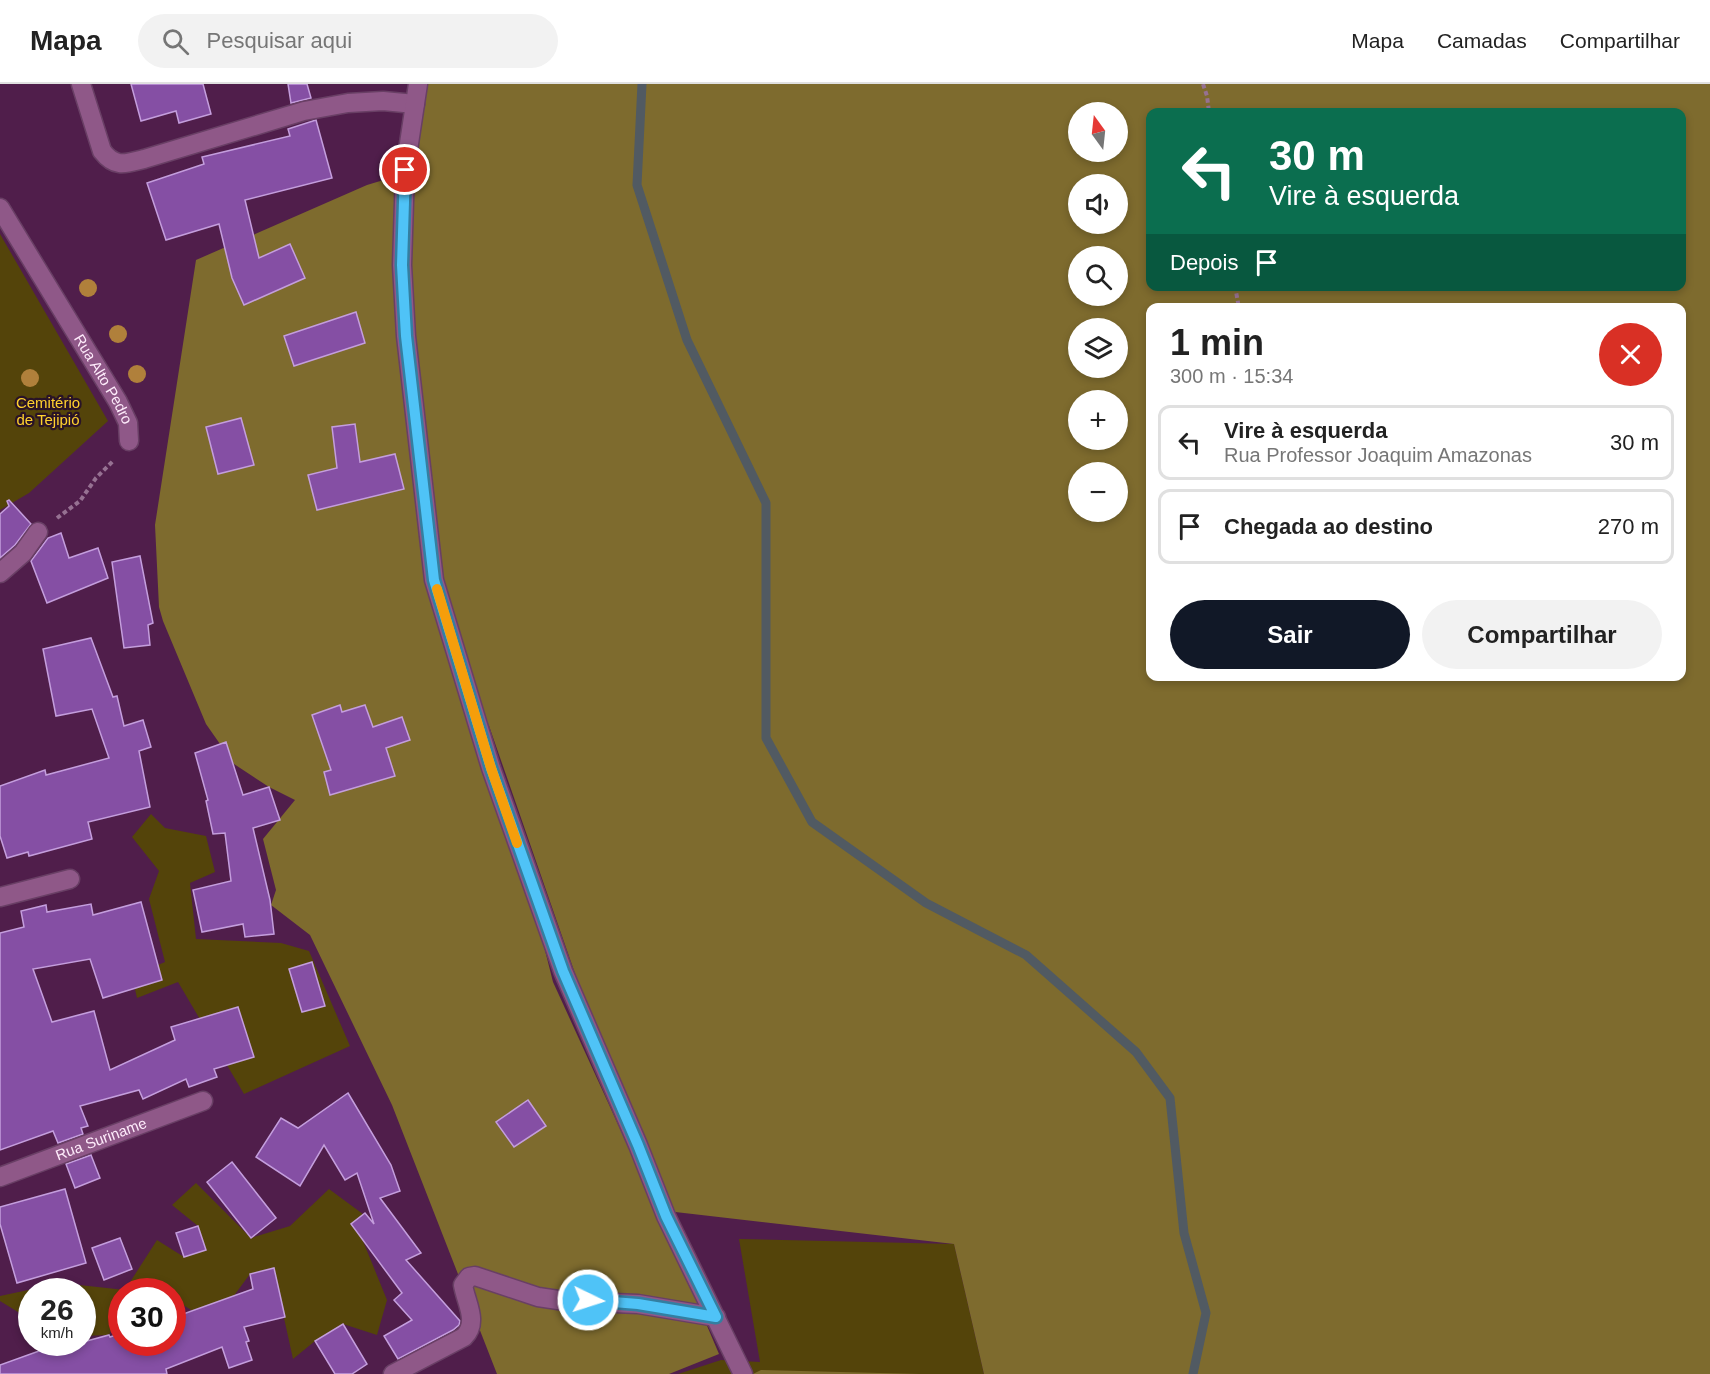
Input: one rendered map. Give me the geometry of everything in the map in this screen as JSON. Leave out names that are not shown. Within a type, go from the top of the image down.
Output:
[{"type":"street","points":[[81,84],[98,141],[109,160],[117,163],[128,163],[304,111],[348,103],[383,101],[415,104]]},
{"type":"street","points":[[418,84],[405,170],[402,265],[406,336],[434,580],[491,768],[563,971],[666,1216],[743,1374]]},
{"type":"street","name":"Rua Alto Pedro","points":[[0,208],[118,402],[128,423],[129,441]]},
{"type":"street","points":[[0,573],[23,553],[39,532]]},
{"type":"street","points":[[0,897],[70,879]]},
{"type":"street","name":"Rua Suriname","points":[[0,1177],[203,1101]]},
{"type":"street","points":[[393,1374],[459,1340],[470,1331],[472,1323],[464,1285],[469,1277],[476,1276],[538,1297],[565,1301],[638,1304],[716,1317]]},
{"type":"path","points":[[1203,84],[1208,108]]},
{"type":"path","name":"Rua Alto Pedro","points":[[39,532],[80,501],[96,478],[122,452],[129,441]]},
{"type":"green space","name":"Cemitério de Tejipió","points":[[0,234],[108,421],[29,493],[0,510]]},
{"type":"green space","points":[[151,814],[165,828],[206,836],[215,872],[190,883],[196,939],[281,943],[309,951],[350,1046],[244,1094],[178,982],[137,998],[132,976],[165,962],[149,899],[159,871],[132,837]]},
{"type":"green space","points":[[196,1183],[251,1238],[290,1226],[329,1189],[371,1220],[363,1241],[387,1300],[377,1335],[343,1324],[315,1341],[293,1359],[273,1268],[250,1274],[233,1297],[193,1311],[186,1307],[186,1278],[133,1278],[157,1240],[184,1257],[206,1250],[198,1226],[172,1205]]},
{"type":"green space","points":[[739,1239],[954,1244],[984,1374],[678,1374],[721,1360],[760,1362]]},
{"type":"green space","points":[[96,1287],[108,1288],[108,1335],[96,1336]]},
{"type":"green space","points":[[18,1292],[18,1312],[0,1301],[0,1296]]},
{"type":"shaded area","points":[[425,84],[1710,84],[1710,1374],[984,1374],[954,1244],[658,1210],[719,1354],[669,1374],[497,1374],[392,1105],[310,935],[271,905],[276,890],[263,839],[295,800],[269,787],[234,764],[206,724],[159,607],[155,525],[196,260],[367,185],[410,172]],"holes":[[[488,723],[654,1201],[553,982]]]},
{"type":"shaded area","points":[[761,1370],[920,1374],[753,1374]]},
{"type":"building","points":[[131,84],[203,84],[211,114],[179,123],[176,111],[141,121]]},
{"type":"building","points":[[288,84],[307,84],[311,98],[291,103]]},
{"type":"building","points":[[316,120],[332,178],[245,200],[259,258],[290,244],[305,278],[244,305],[232,278],[219,224],[166,240],[147,183],[204,164],[202,157],[290,136],[288,129]]},
{"type":"building","points":[[356,312],[365,343],[294,366],[284,336]]},
{"type":"building","points":[[241,418],[254,465],[218,474],[206,427]]},
{"type":"building","points":[[355,424],[360,462],[395,454],[404,489],[317,510],[308,475],[337,468],[332,427]]},
{"type":"building","points":[[9,500],[31,524],[15,545],[0,558],[0,514],[9,506],[7,501]]},
{"type":"building","points":[[61,533],[69,558],[98,548],[108,578],[47,603],[31,561],[48,538]]},
{"type":"building","points":[[140,556],[153,623],[148,625],[150,645],[124,648],[112,562]]},
{"type":"building","points":[[91,638],[113,697],[117,696],[124,726],[143,720],[151,747],[139,751],[150,807],[88,822],[92,839],[29,856],[28,852],[7,858],[0,836],[0,786],[45,770],[46,775],[109,758],[92,709],[56,716],[43,649]]},
{"type":"building","points":[[340,705],[342,712],[365,705],[373,727],[402,717],[410,740],[386,748],[395,776],[330,795],[324,772],[331,770],[312,715]]},
{"type":"building","points":[[226,742],[243,795],[269,787],[280,820],[253,828],[270,900],[274,934],[245,937],[243,924],[202,932],[193,890],[231,881],[225,833],[213,834],[206,801],[208,800],[195,753]]},
{"type":"building","points":[[141,902],[162,980],[103,998],[90,959],[33,969],[52,1022],[94,1011],[110,1070],[175,1040],[171,1027],[238,1007],[254,1057],[214,1069],[217,1077],[189,1087],[186,1079],[143,1099],[139,1090],[80,1106],[88,1126],[81,1128],[83,1134],[58,1143],[53,1131],[0,1150],[0,933],[24,927],[21,911],[46,905],[47,912],[91,904],[93,915]]},
{"type":"building","points":[[312,962],[325,1006],[302,1012],[289,969]]},
{"type":"building","points":[[348,1093],[391,1165],[400,1191],[380,1198],[421,1253],[406,1260],[460,1321],[453,1330],[398,1359],[384,1336],[412,1320],[394,1300],[402,1293],[351,1224],[365,1213],[374,1224],[357,1173],[345,1180],[324,1145],[300,1186],[256,1157],[281,1118],[298,1128]]},
{"type":"building","points":[[528,1100],[546,1126],[514,1147],[496,1122]]},
{"type":"building","points":[[91,1155],[100,1178],[75,1188],[66,1164]]},
{"type":"building","points":[[232,1162],[276,1218],[251,1238],[207,1182]]},
{"type":"building","points":[[65,1189],[86,1263],[34,1278],[18,1278],[17,1283],[0,1224],[0,1207]]},
{"type":"building","points":[[198,1226],[206,1250],[184,1257],[176,1233]]},
{"type":"building","points":[[120,1238],[132,1269],[104,1280],[92,1248]]},
{"type":"building","points":[[274,1268],[285,1317],[244,1327],[252,1360],[229,1368],[222,1347],[166,1369],[167,1374],[0,1374],[0,1365],[25,1356],[96,1356],[96,1338],[108,1335],[108,1356],[186,1356],[186,1313],[253,1289],[250,1274]]},
{"type":"building","points":[[343,1324],[367,1364],[352,1374],[335,1374],[315,1341]]},
{"type":"waterway","points":[[642,84],[637,185],[687,340],[766,503],[766,738],[812,822],[926,903],[1026,955],[1136,1052],[1170,1098],[1184,1233],[1206,1313],[1193,1374]]},
{"type":"slow traffic","points":[[437,589],[491,768],[517,843]]},
{"type":"route","points":[[405,170],[402,265],[406,336],[434,580],[491,768],[563,971],[666,1216],[716,1317],[638,1304],[588,1300]]}]
